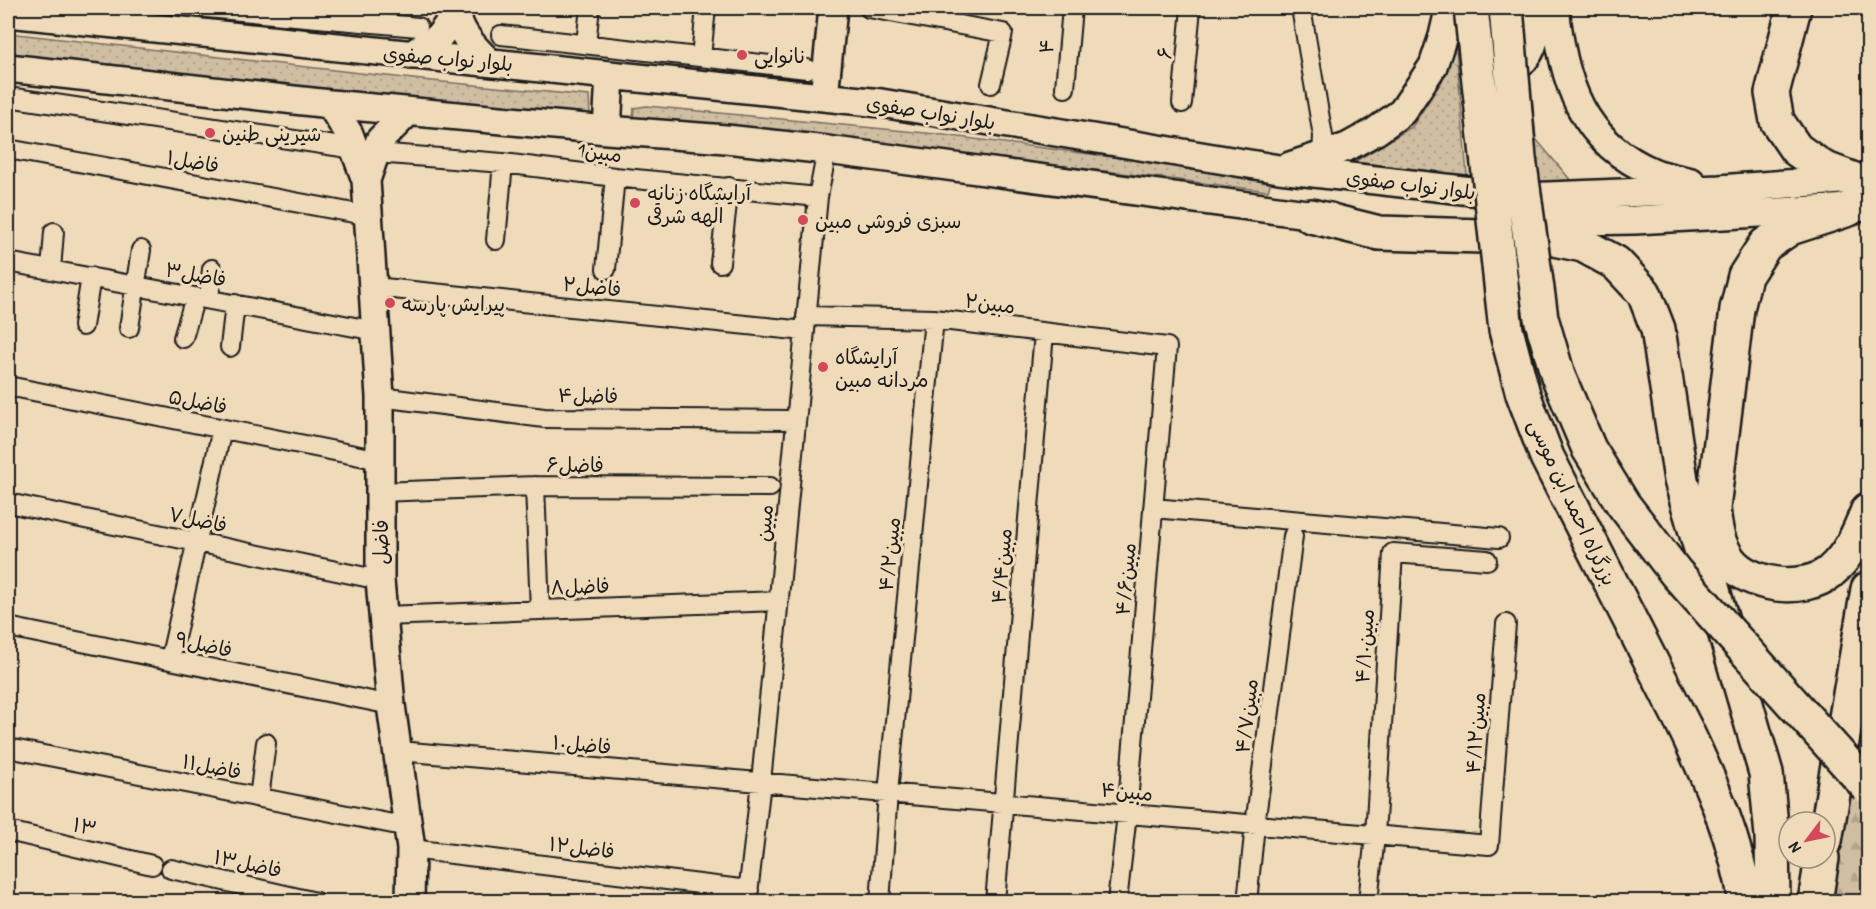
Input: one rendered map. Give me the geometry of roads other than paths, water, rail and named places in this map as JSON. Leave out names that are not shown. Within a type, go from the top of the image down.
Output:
[{"type":"highway","name":"بزرگراه احمد ابن موسی","points":[[1506,8],[1519,159],[1541,318],[1558,376],[1589,449],[1623,504],[1676,573],[1869,787]]},
{"type":"highway","points":[[1794,8],[1772,93],[1777,121],[1796,149],[1859,193],[1790,228],[1765,245],[1745,276],[1737,309],[1713,508],[1716,536],[1730,561],[1751,578],[1777,585],[1802,583],[1827,574],[1845,558],[1869,510]]},
{"type":"highway","name":"بزرگراه احمد ابن موسی","points":[[1455,10],[1506,330],[1523,394],[1547,457],[1686,730],[1726,821],[1746,902]]},
{"type":"highway","points":[[1311,216],[1379,233],[1549,238],[1582,245],[1616,263],[1644,293],[1658,329],[1681,480],[1766,772],[1772,836],[1773,902]]},
{"type":"highway","points":[[1830,810],[1869,589]]},
{"type":"highway","points":[[1815,902],[1820,870]]},
{"type":"main road","points":[[824,97],[833,8]]},
{"type":"main road","points":[[1455,10],[1464,55],[1472,67],[1483,74],[1494,75],[1518,67],[1531,49],[1535,32],[1532,8]]},
{"type":"main road","points":[[1555,8],[1565,69],[1575,98],[1594,127],[1616,152],[1656,173],[1719,189]]},
{"type":"main road","points":[[1279,169],[1347,147],[1376,131],[1402,112],[1432,66],[1455,10]]},
{"type":"main road","points":[[411,56],[438,38],[456,11]]},
{"type":"main road","points":[[456,11],[468,39],[488,61]]},
{"type":"main road","name":"بلوار نواب صفوی","points":[[8,13],[31,12],[297,44],[411,56],[488,61],[610,76],[881,103],[1279,169],[1524,197],[1719,189],[1859,193]]},
{"type":"main road","name":"بلوار نواب صفوی","points":[[8,68],[408,112],[726,139],[827,150],[1311,216],[1423,224],[1555,222],[1859,193]]},
{"type":"main road","points":[[607,130],[610,76]]},
{"type":"main road","points":[[330,104],[349,134],[365,151]]},
{"type":"main road","name":"فاضل","points":[[408,112],[380,140],[365,151],[380,397],[380,580],[391,705],[410,838],[410,902]]},
{"type":"street","points":[[207,8],[341,14],[418,27]]},
{"type":"street","points":[[586,43],[590,8]]},
{"type":"street","points":[[701,57],[706,8]]},
{"type":"street","points":[[869,8],[956,16],[1003,33],[991,84]]},
{"type":"street","name":"۴","points":[[1065,88],[1072,8]]},
{"type":"street","name":"۶","points":[[1182,103],[1191,8]]},
{"type":"street","points":[[1301,8],[1323,136],[1322,156]]},
{"type":"street","points":[[295,12],[297,44]]},
{"type":"street","points":[[501,34],[807,69]]},
{"type":"street","name":"1مبین","points":[[8,97],[365,151],[503,163],[615,177],[818,197]]},
{"type":"street","name":"۱فاضل","points":[[8,149],[370,216]]},
{"type":"street","name":"مبین","points":[[748,896],[818,197],[827,150]]},
{"type":"street","points":[[496,240],[503,163]]},
{"type":"street","points":[[606,269],[615,177]]},
{"type":"street","points":[[720,263],[729,187]]},
{"type":"street","points":[[51,270],[54,232]]},
{"type":"street","points":[[129,328],[141,250]]},
{"type":"street","name":"۳فاضل","points":[[8,262],[376,331]]},
{"type":"street","points":[[183,338],[202,298],[212,269]]},
{"type":"street","points":[[83,326],[91,277]]},
{"type":"street","name":"۲فاضل","points":[[374,287],[806,323]]},
{"type":"street","points":[[230,347],[235,304]]},
{"type":"street","name":"۲مبین","points":[[806,323],[934,319],[1167,348]]},
{"type":"street","name":"۴/۲مبین","points":[[880,902],[888,793],[934,319]]},
{"type":"street","name":"۴/۴مبین","points":[[994,902],[1044,333]]},
{"type":"street","name":"۴/۶مبین","points":[[1117,902],[1127,814],[1167,348]]},
{"type":"street","name":"۵فاضل","points":[[8,386],[380,460]]},
{"type":"street","name":"۴فاضل","points":[[380,397],[544,418],[796,420]]},
{"type":"street","points":[[170,660],[222,429]]},
{"type":"street","points":[[535,486],[540,610]]},
{"type":"street","name":"۶فاضل","points":[[380,492],[535,486],[770,487]]},
{"type":"street","name":"۷فاضل","points":[[8,503],[380,580]]},
{"type":"street","points":[[1153,508],[1499,538]]},
{"type":"street","name":"۴/۷مبین","points":[[1247,902],[1293,536]]},
{"type":"street","name":"۴/۱۰مبین","points":[[1375,835],[1393,553],[1486,560]]},
{"type":"street","name":"۸فاضل","points":[[384,616],[779,602]]},
{"type":"street","name":"۴/۱۲مبین","points":[[1489,845],[1506,624]]},
{"type":"street","name":"۹فاضل","points":[[8,627],[391,705]]},
{"type":"street","points":[[259,798],[266,743]]},
{"type":"street","name":"۱۱فاضل","points":[[8,748],[259,798],[410,838]]},
{"type":"street","name":"۱۰فاضل","points":[[399,751],[761,782]]},
{"type":"street","name":"۴مبین","points":[[761,782],[1489,845]]},
{"type":"street","name":"۱۳","points":[[8,831],[152,865]]},
{"type":"street","points":[[1368,902],[1375,835]]},
{"type":"street","name":"۱۲فاضل","points":[[410,838],[748,896]]},
{"type":"street","name":"۱۳فاضل","points":[[171,869],[316,902]]},
{"type":"place","name":"نانوایی","points":[[742,55]]},
{"type":"place","name":"شیرینی طنین","points":[[210,133]]},
{"type":"place","name":"آرایشگاه زنانه الهه شرقی","points":[[635,203]]},
{"type":"place","name":"سبزی فروشی مبین","points":[[803,220]]},
{"type":"place","name":"پیرایش پارسه","points":[[390,303]]},
{"type":"place","name":"آرایشگاه مردانه مبین","points":[[823,367]]}]
